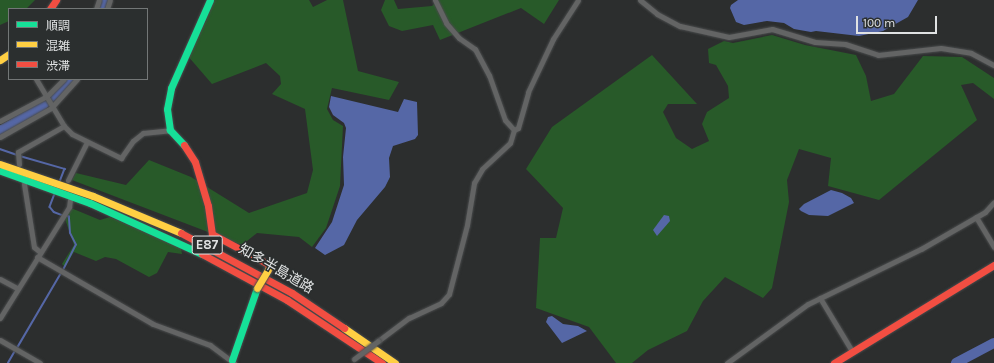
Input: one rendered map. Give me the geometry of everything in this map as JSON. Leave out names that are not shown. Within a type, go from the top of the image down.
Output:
[{"type":"main road","points":[[210,0],[171,88],[167,109],[170,130],[187,148],[195,162],[208,206],[212,234],[268,264],[268,270],[257,288],[233,362]]},
{"type":"main road","name":"知多半島道路","points":[[0,164],[93,196],[147,217],[239,261],[339,323],[395,363]]},
{"type":"main road","name":"知多半島道路","points":[[0,171],[90,203],[187,246],[287,300],[382,363]]},
{"type":"main road","points":[[834,363],[994,265]]},
{"type":"street","points":[[435,0],[451,29],[476,49],[489,75],[505,120],[514,130]]},
{"type":"street","points":[[353,361],[409,318],[441,304],[447,297],[467,225],[474,183],[482,169],[510,142],[514,130],[518,128],[528,92],[553,38],[578,0]]},
{"type":"street","points":[[640,0],[657,14],[680,26],[729,37],[772,29],[815,42],[845,44],[878,55],[941,48],[971,53],[994,65]]},
{"type":"street","points":[[37,80],[64,126],[87,142],[121,158],[133,141],[143,133],[170,130]]},
{"type":"street","points":[[0,121],[47,96],[63,80]]},
{"type":"street","points":[[0,136],[53,106],[76,80]]},
{"type":"street","points":[[19,164],[18,152],[64,126]]},
{"type":"street","points":[[68,180],[87,142]]},
{"type":"street","points":[[24,184],[34,248],[40,252]]},
{"type":"street","points":[[0,318],[17,288],[69,206],[70,200]]},
{"type":"street","points":[[727,363],[787,318],[820,298],[922,249],[976,217],[994,202]]},
{"type":"street","points":[[976,217],[994,247]]},
{"type":"street","points":[[37,257],[153,324],[210,345],[233,362]]},
{"type":"street","points":[[0,279],[17,288]]},
{"type":"street","points":[[820,298],[852,351]]},
{"type":"street","points":[[0,340],[40,363]]},
{"type":"green space","points":[[0,0],[35,0],[27,8],[8,8],[8,21],[0,25]]},
{"type":"green space","points":[[213,0],[309,0],[313,7],[327,0],[343,0],[358,71],[399,82],[389,100],[332,88],[327,109],[333,120],[343,126],[340,186],[326,228],[312,247],[299,237],[257,233],[242,245],[72,180],[76,173],[126,185],[149,160],[191,177],[249,213],[307,193],[313,170],[305,109],[272,94],[281,84],[280,76],[266,63],[212,84],[187,55],[206,21]]},
{"type":"green space","points":[[385,0],[394,0],[398,9],[432,6],[438,0],[559,0],[544,24],[521,8],[440,40],[433,25],[402,31],[389,26],[381,10]]},
{"type":"green space","points":[[772,35],[805,45],[856,55],[866,76],[871,101],[894,94],[923,56],[962,57],[994,78],[994,99],[973,83],[961,85],[977,120],[879,200],[828,186],[831,158],[799,149],[787,180],[789,202],[772,288],[763,298],[725,277],[703,301],[687,331],[648,350],[632,363],[616,363],[589,327],[536,308],[540,238],[556,238],[563,208],[526,169],[552,127],[652,55],[697,104],[668,104],[663,112],[676,138],[692,149],[709,141],[702,124],[707,112],[729,98],[728,86],[716,65],[709,63],[708,49],[724,41],[733,43]]},
{"type":"green space","points":[[71,208],[100,220],[110,217],[181,248],[182,254],[168,252],[157,273],[149,277],[116,259],[105,257],[96,261],[74,252],[65,267],[62,264],[74,245],[65,219]]},
{"type":"water","points":[[738,0],[918,0],[908,17],[883,31],[859,36],[816,31],[811,32],[794,29],[784,23],[767,21],[744,25],[736,22],[730,8],[731,5]]},
{"type":"water","points":[[331,96],[398,112],[404,99],[417,102],[418,135],[415,139],[393,146],[389,158],[390,177],[385,187],[357,220],[344,245],[325,255],[315,248],[332,222],[344,185],[343,157],[346,128],[344,123],[333,115],[329,107]]},
{"type":"water","points":[[831,190],[842,193],[851,198],[854,203],[828,216],[809,215],[799,209],[804,204]]},
{"type":"water","points":[[664,215],[669,216],[670,221],[657,236],[653,230]]},
{"type":"water","points":[[552,316],[563,324],[578,326],[587,331],[562,343],[546,322],[548,317]]},
{"type":"waterway","points":[[102,8],[104,0]]},
{"type":"waterway","points":[[0,131],[40,108],[69,80]]},
{"type":"waterway","points":[[0,149],[17,155]]},
{"type":"waterway","points":[[20,156],[65,169],[60,182]]},
{"type":"waterway","points":[[55,194],[50,207],[54,212],[62,215]]},
{"type":"waterway","points":[[63,270],[76,245],[70,233],[69,217],[66,216]]},
{"type":"waterway","points":[[17,348],[61,273]]},
{"type":"waterway","points":[[956,363],[994,343]]},
{"type":"waterway","points":[[8,363],[15,351]]},
{"type":"traffic: fast","points":[[184,145],[170,130],[167,109],[171,88],[210,0]]},
{"type":"traffic: fast","points":[[1,171],[90,203],[202,254]]},
{"type":"traffic: fast","points":[[232,360],[257,288]]},
{"type":"traffic: slow","points":[[0,60],[8,55]]},
{"type":"traffic: slow","points":[[0,164],[93,196],[181,233]]},
{"type":"traffic: slow","points":[[257,288],[268,270]]},
{"type":"traffic: slow","points":[[344,328],[395,363]]},
{"type":"traffic: jam","points":[[51,8],[56,0]]},
{"type":"traffic: jam","points":[[184,145],[195,162],[208,206],[212,234],[268,264],[268,270]]},
{"type":"traffic: jam","points":[[181,233],[292,293],[344,328]]},
{"type":"traffic: jam","points":[[202,254],[287,300],[382,363]]},
{"type":"traffic: jam","points":[[834,363],[994,265]]}]
